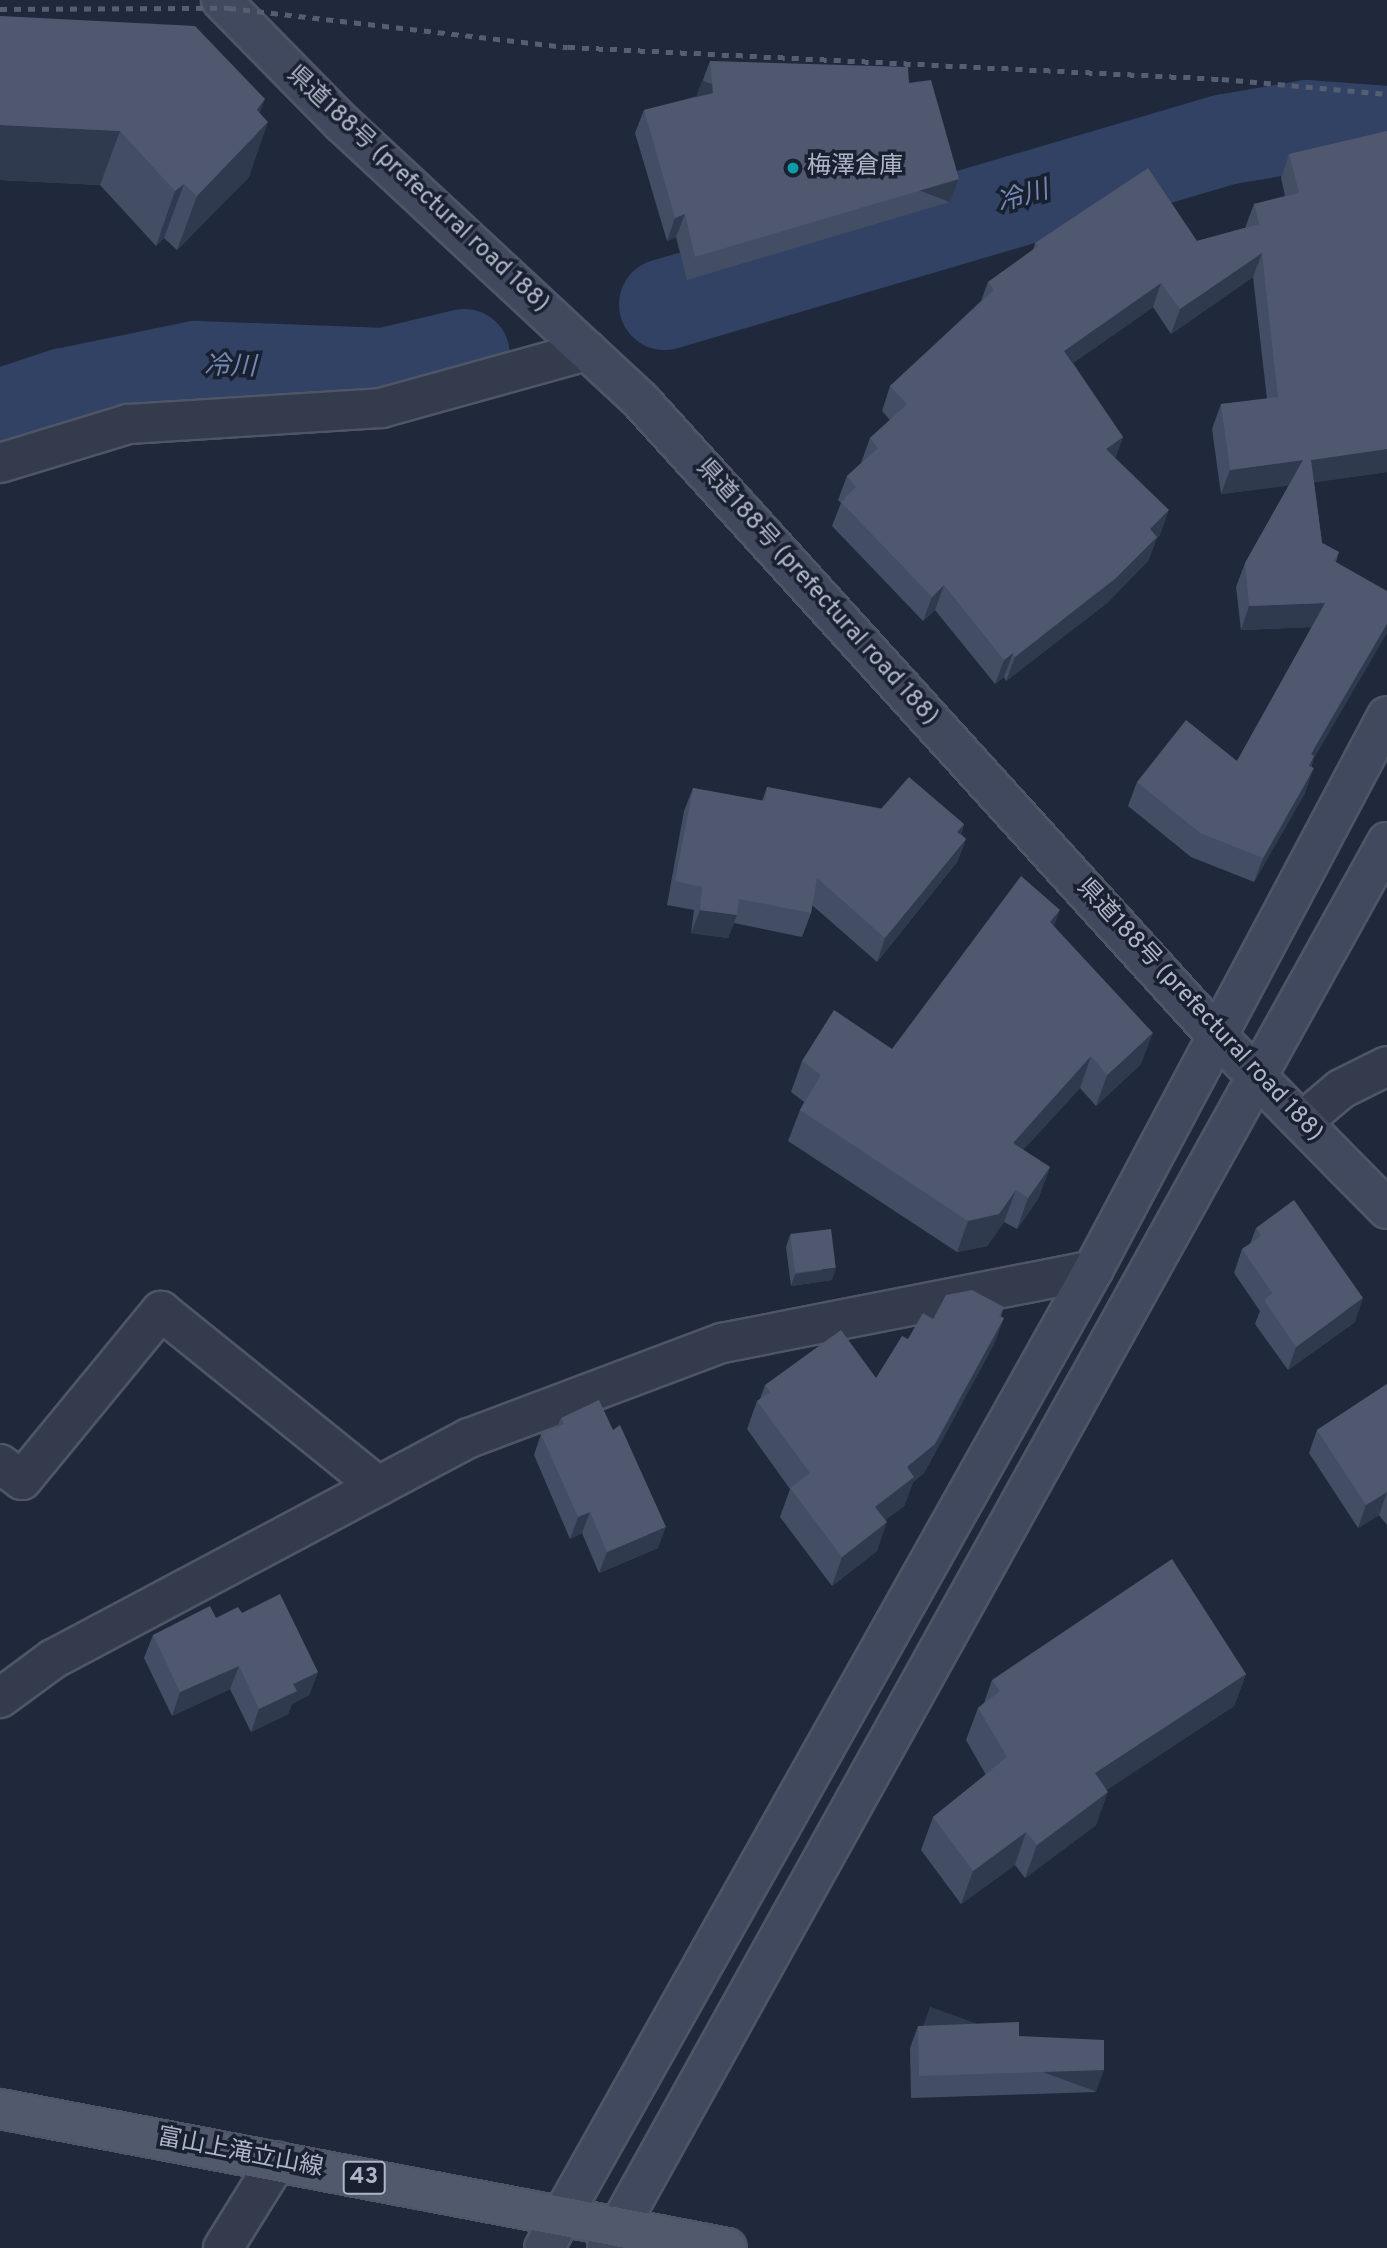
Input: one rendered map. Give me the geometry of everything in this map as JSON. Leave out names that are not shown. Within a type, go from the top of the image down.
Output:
[{"type":"main road","name":"富山上滝立山線","points":[[0,2109],[277,2161],[553,2232],[727,2248]]},
{"type":"street","name":"県道188号 (prefectural road 188)","points":[[221,0],[342,123],[650,411],[1216,1035],[1387,1209]]},
{"type":"street","points":[[0,463],[128,424],[381,408],[587,351]]},
{"type":"street","points":[[553,2232],[726,1931],[1093,1270],[1387,716]]},
{"type":"street","points":[[613,2237],[1387,842]]},
{"type":"street","points":[[1301,1122],[1341,1089],[1387,1066]]},
{"type":"street","points":[[0,1698],[53,1659],[469,1438],[722,1343],[1093,1270]]},
{"type":"street","points":[[0,1464],[22,1480],[161,1311],[377,1486]]},
{"type":"street","points":[[223,2248],[277,2161]]},
{"type":"building","points":[[0,16],[195,26],[265,99],[257,110],[268,122],[197,196],[184,184],[175,191],[120,131],[0,125]]},
{"type":"building","name":"梅澤倉庫","points":[[710,61],[908,67],[909,83],[931,80],[959,179],[695,257],[685,214],[675,218],[644,110],[713,93]]},
{"type":"building","points":[[1387,131],[1387,449],[1311,460],[1322,543],[1339,552],[1334,561],[1387,591],[1387,624],[1311,754],[1314,756],[1309,766],[1314,768],[1263,858],[1200,833],[1137,782],[1186,720],[1237,761],[1325,603],[1249,606],[1245,563],[1303,460],[1230,470],[1221,404],[1278,397],[1262,253],[1180,309],[1161,283],[1064,351],[1123,437],[1106,449],[1169,510],[1150,529],[1157,537],[1116,578],[1015,657],[1013,653],[1004,660],[944,585],[932,597],[841,502],[856,487],[847,476],[878,448],[870,438],[907,404],[890,386],[994,290],[988,282],[1038,246],[1035,243],[1148,168],[1197,241],[1259,224],[1254,204],[1299,193],[1289,154]]},
{"type":"building","points":[[909,777],[964,824],[957,832],[966,839],[885,938],[817,878],[811,913],[739,899],[737,915],[700,910],[702,887],[675,881],[693,788],[765,801],[767,787],[881,809]]},
{"type":"building","points":[[1021,876],[1060,910],[1050,922],[1153,1033],[1107,1075],[1091,1056],[1013,1143],[1050,1167],[1028,1198],[1016,1190],[999,1214],[968,1221],[800,1110],[821,1075],[802,1061],[834,1010],[892,1049]]},
{"type":"building","points":[[1294,1200],[1363,1298],[1296,1347],[1264,1300],[1272,1293],[1242,1249],[1261,1236],[1256,1228]]},
{"type":"building","points":[[831,1229],[836,1268],[795,1273],[790,1234]]},
{"type":"building","points":[[972,1290],[1004,1307],[999,1316],[1004,1318],[935,1444],[907,1467],[914,1477],[875,1507],[887,1522],[842,1557],[790,1488],[810,1473],[757,1401],[770,1392],[765,1385],[841,1330],[876,1378],[902,1336],[908,1339],[923,1313],[933,1319],[946,1295]]},
{"type":"building","points":[[1387,1384],[1387,1492],[1366,1505],[1317,1430]]},
{"type":"building","points":[[599,1400],[613,1430],[620,1425],[666,1527],[607,1552],[590,1512],[578,1517],[541,1434],[564,1424],[561,1418]]},
{"type":"building","points":[[1172,1559],[1246,1674],[1095,1773],[1108,1792],[1037,1845],[1026,1832],[973,1871],[933,1817],[1007,1757],[978,1708],[1000,1691],[992,1680]]},
{"type":"building","points":[[280,1594],[318,1672],[293,1684],[297,1691],[259,1709],[239,1666],[180,1692],[153,1635],[210,1606],[216,1618],[238,1607],[242,1613]]},
{"type":"building","points":[[1019,2022],[1019,2036],[1104,2040],[1104,2070],[919,2076],[918,2026]]},
{"type":"waterway","name":"冷川","points":[[664,304],[1225,139],[1307,125],[1387,131]]},
{"type":"waterway","name":"冷川","points":[[0,414],[64,393],[196,366],[384,373],[464,354]]},
{"type":"railway","points":[[0,9],[229,8],[568,47],[1222,79],[1387,94]]},
{"type":"place","name":"梅澤倉庫","points":[[793,168]]}]
